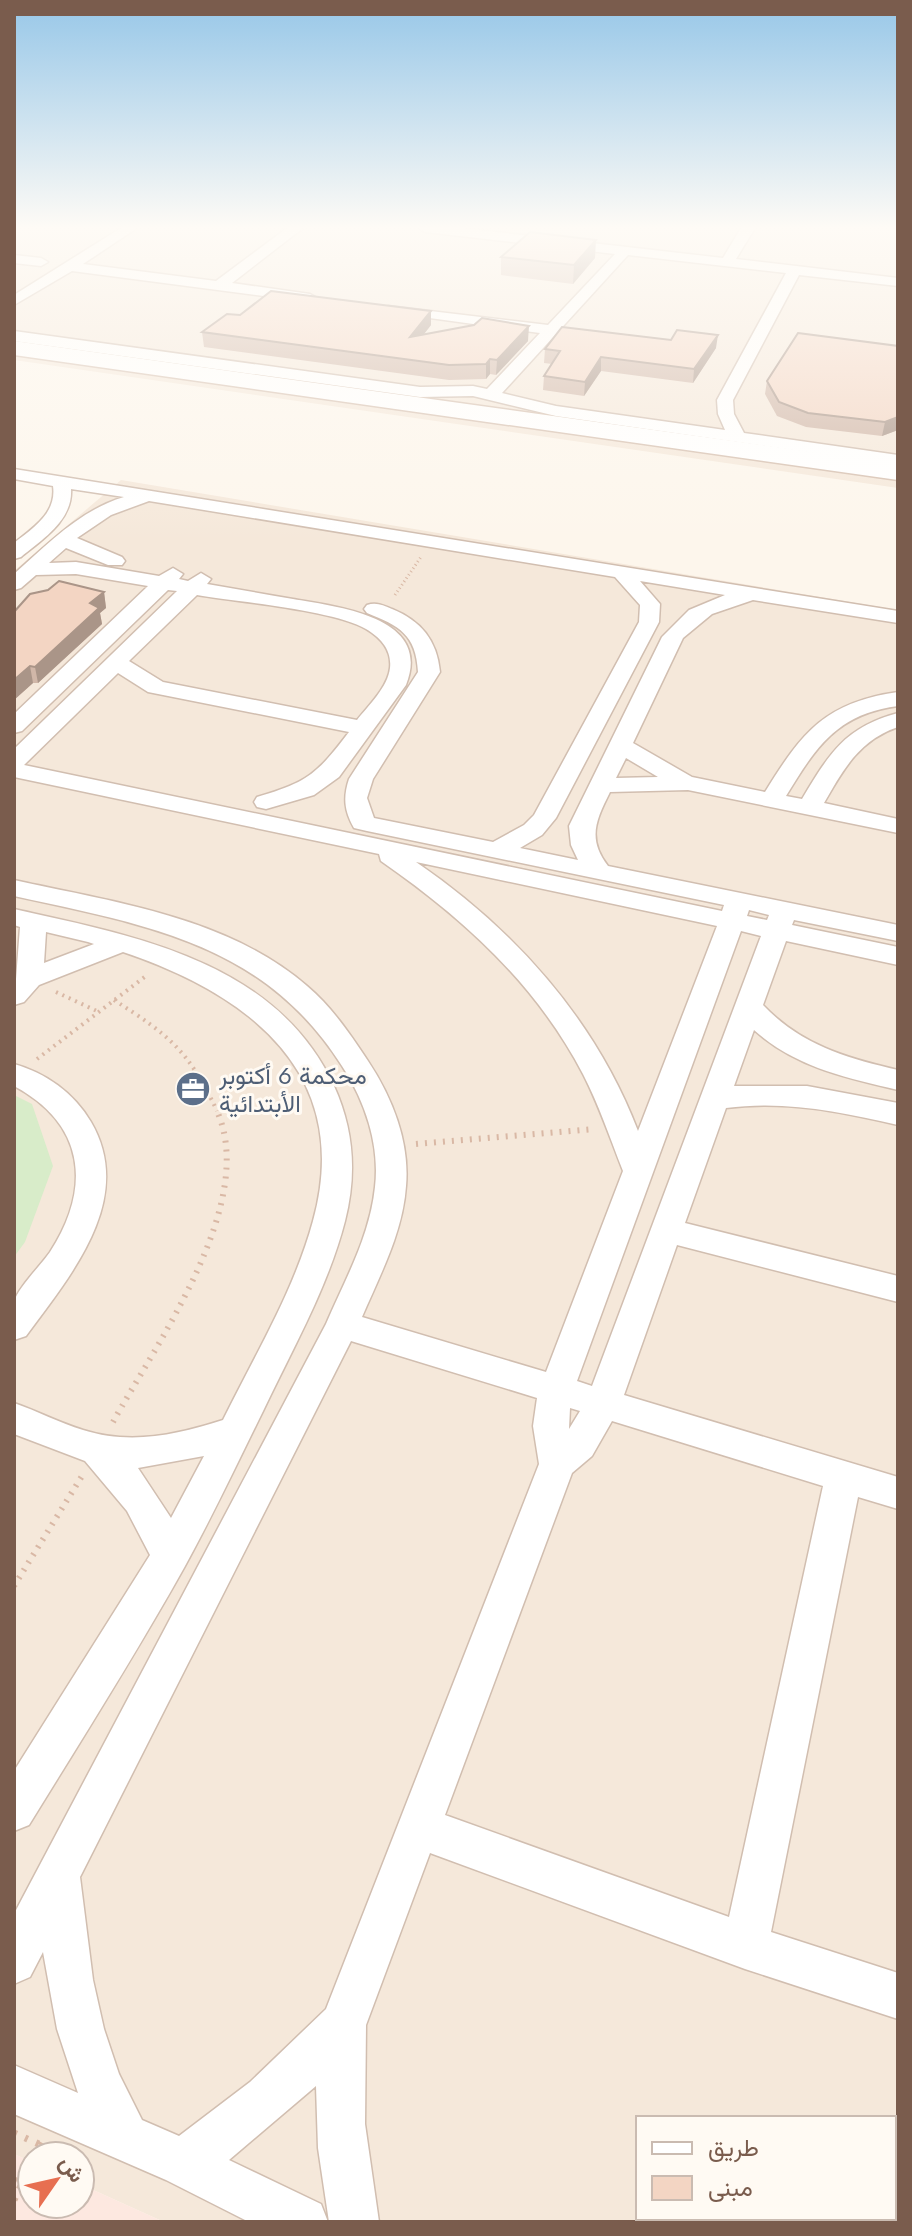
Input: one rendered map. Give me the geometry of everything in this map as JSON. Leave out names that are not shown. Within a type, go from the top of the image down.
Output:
[{"type":"street","points":[[491,395],[550,332]]},
{"type":"street","points":[[737,437],[726,414],[725,400],[761,332]]},
{"type":"street","points":[[14,336],[420,392],[473,391],[556,411],[898,460]]},
{"type":"street","points":[[14,348],[898,472]]},
{"type":"street","points":[[14,456],[898,597]]},
{"type":"street","points":[[14,474],[898,617]]},
{"type":"street","points":[[14,553],[53,520],[63,506],[65,493],[61,481]]},
{"type":"street","points":[[14,584],[81,523],[99,511],[151,496]]},
{"type":"street","points":[[53,520],[74,515],[83,520],[81,523]]},
{"type":"street","points":[[64,540],[115,561],[183,580],[346,614],[372,624],[390,637],[400,653],[401,670],[395,685],[331,772],[306,790],[266,802]]},
{"type":"street","points":[[32,569],[76,568],[348,601],[383,612],[421,637],[429,652],[429,672],[361,779],[355,798],[369,835],[476,918],[521,961],[595,1065],[623,1126],[638,1170]]},
{"type":"street","points":[[499,849],[533,830],[551,806],[649,622],[652,613],[646,595],[622,573]]},
{"type":"street","points":[[16,759],[115,662],[183,580]]},
{"type":"street","points":[[14,726],[183,580]]},
{"type":"street","points":[[599,871],[587,857],[581,841],[581,826],[681,626],[706,608],[755,594]]},
{"type":"street","points":[[115,662],[156,687]]},
{"type":"street","points":[[81,696],[156,687],[362,728]]},
{"type":"street","points":[[772,800],[806,744],[824,724],[853,709],[898,699]]},
{"type":"street","points":[[809,808],[854,738],[877,725],[898,720]]},
{"type":"street","points":[[620,745],[688,783]]},
{"type":"street","points":[[16,759],[266,802],[369,835],[499,849],[599,871],[736,911]]},
{"type":"street","points":[[16,759],[780,920],[898,933]]},
{"type":"street","points":[[331,772],[333,780],[340,783],[361,779]]},
{"type":"street","points":[[601,785],[688,783],[898,826]]},
{"type":"street","points":[[551,806],[587,812]]},
{"type":"street","points":[[14,888],[133,914],[196,933],[257,961],[308,999],[346,1043],[374,1097],[391,1146],[389,1199],[376,1245],[342,1325],[14,1961]]},
{"type":"street","points":[[557,1464],[549,1413],[736,911]]},
{"type":"street","points":[[14,1810],[170,1557],[294,1312],[326,1234],[335,1196],[339,1157],[328,1104],[304,1056],[268,1016],[223,983],[170,958],[120,944],[24,919],[22,988],[120,944]]},
{"type":"street","points":[[780,920],[898,956]]},
{"type":"street","points":[[354,2222],[342,2173],[337,2097],[343,2025],[557,1464],[579,1445],[603,1404],[780,920]]},
{"type":"street","points":[[749,1007],[766,1028],[792,1047],[822,1062],[898,1080]]},
{"type":"street","points":[[14,1326],[56,1270],[85,1213],[94,1182],[89,1147],[74,1117],[49,1093],[15,1074]]},
{"type":"street","points":[[715,1099],[783,1092],[818,1096],[898,1114]]},
{"type":"street","points":[[666,1230],[898,1289]]},
{"type":"street","points":[[342,1325],[898,1493]]},
{"type":"street","points":[[14,1418],[97,1450],[167,1450],[202,1443],[235,1431]]},
{"type":"street","points":[[97,1450],[142,1497],[170,1557]]},
{"type":"street","points":[[745,1946],[844,1476]]},
{"type":"street","points":[[418,1827],[745,1946],[898,1996]]},
{"type":"street","points":[[59,1878],[63,1943],[75,2009],[95,2076],[125,2138]]},
{"type":"street","points":[[183,2163],[242,2123],[295,2076],[343,2025]]},
{"type":"street","points":[[14,2089],[183,2163],[303,2222]]},
{"type":"path","points":[[383,612],[431,542]]},
{"type":"path","points":[[15,1074],[170,958]]},
{"type":"path","points":[[22,988],[99,1012]]},
{"type":"path","points":[[14,1586],[97,1450],[199,1267],[219,1221],[227,1182],[222,1121],[199,1072],[163,1031],[114,1000]]},
{"type":"path","points":[[391,1146],[623,1126]]},
{"type":"shaded area","points":[[14,332],[898,332],[898,488],[14,360]]},
{"type":"shaded area","points":[[121,480],[898,610],[898,2222],[164,2222],[96,2191],[96,2140],[16,2140],[16,2155],[14,571]]},
{"type":"shaded area","points":[[14,2154],[16,2220],[96,2220],[96,2191],[164,2222],[14,2222]]},
{"type":"green space","points":[[14,1095],[32,1104],[53,1166],[25,1242],[14,1257]]},
{"type":"building","points":[[205,332],[414,332],[410,337],[435,332],[523,332],[497,360],[490,359],[486,364],[449,365]]},
{"type":"building","points":[[558,332],[607,332],[671,340],[676,332],[718,335],[694,369],[601,357],[585,382],[544,376],[560,351],[545,349]]},
{"type":"building","points":[[798,333],[898,346],[898,417],[885,422],[808,413],[779,402],[767,381]]},
{"type":"building","points":[[59,581],[104,592],[90,603],[99,608],[35,667],[30,666],[14,680],[14,612],[30,594],[48,590]]},
{"type":"place","name":"محكمة 6 أكتوبر الأبتدائية","points":[[193,1089]]}]
